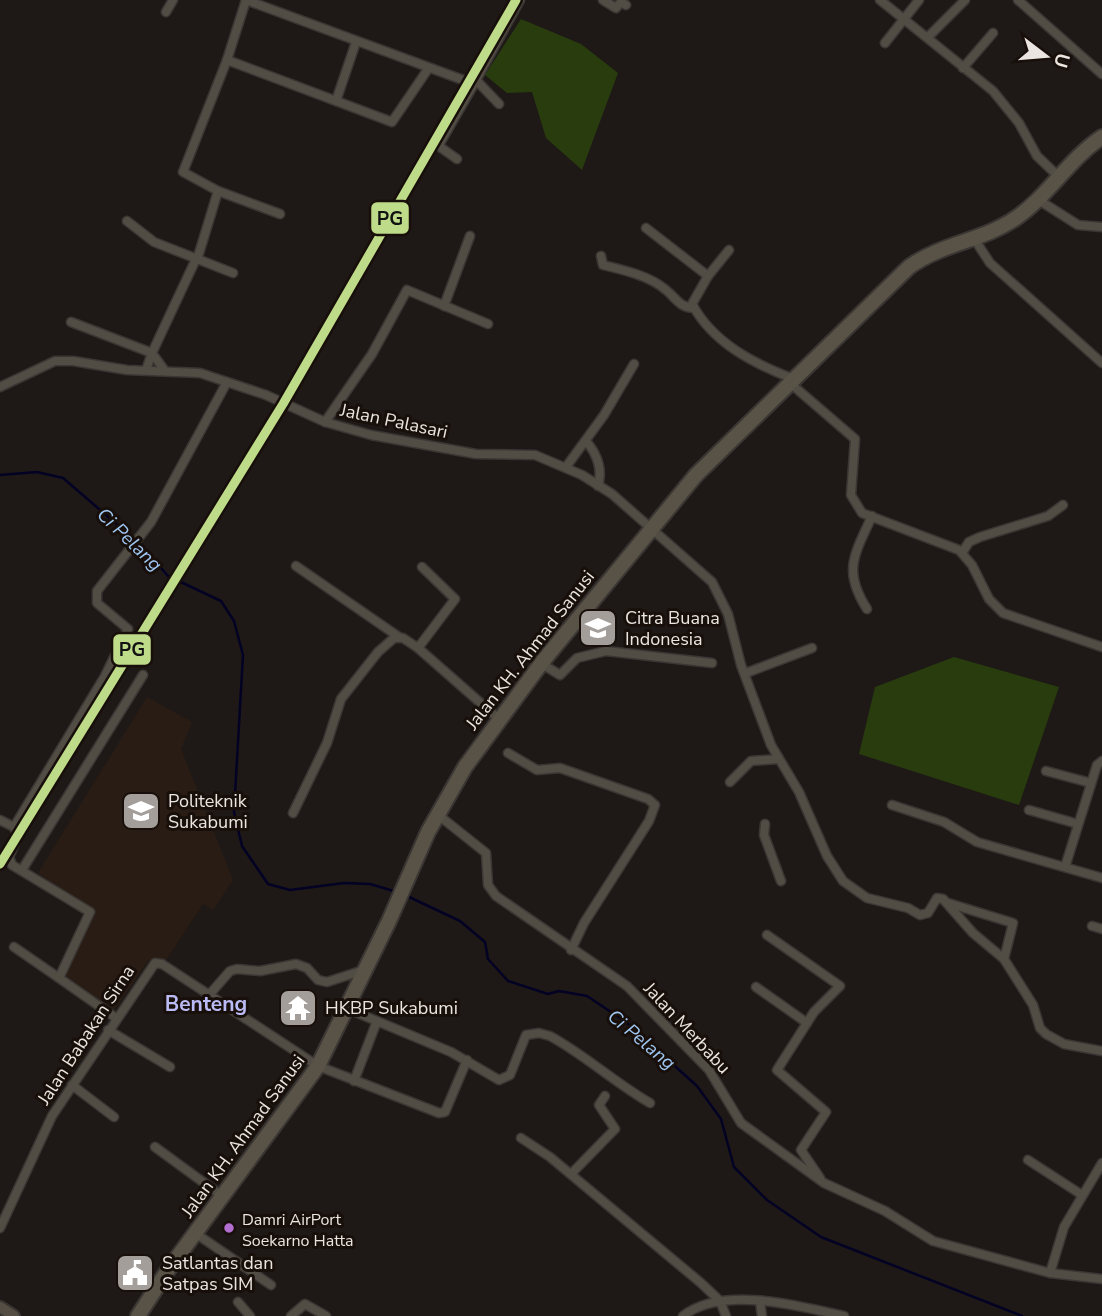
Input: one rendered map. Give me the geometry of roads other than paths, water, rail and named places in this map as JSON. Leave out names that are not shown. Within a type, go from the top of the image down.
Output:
[{"type":"highway","name":"Jalan KH. Ahmad Sanusi","points":[[138,1316],[195,1233],[318,1066],[348,1009],[437,814],[465,767],[542,664],[650,528],[719,452],[909,267],[943,247],[1008,223],[1102,138]]},
{"type":"main road","points":[[0,1307],[14,1316]]},
{"type":"street","points":[[166,12],[173,0]]},
{"type":"street","points":[[280,214],[218,191],[183,171],[228,60],[247,0],[428,69],[475,82],[499,104]]},
{"type":"street","points":[[457,159],[439,145],[520,0]]},
{"type":"street","points":[[603,0],[616,8],[621,2],[626,5]]},
{"type":"street","points":[[880,0],[892,2],[962,68],[1001,99],[1037,156],[1059,177]]},
{"type":"street","points":[[885,43],[919,0]]},
{"type":"street","points":[[928,37],[965,0]]},
{"type":"street","points":[[1018,0],[1102,74]]},
{"type":"street","points":[[962,68],[993,33]]},
{"type":"street","points":[[336,101],[356,42]]},
{"type":"street","points":[[228,60],[393,122],[428,69]]},
{"type":"street","points":[[146,370],[197,260],[218,191]]},
{"type":"street","points":[[1037,199],[1078,225],[1102,227]]},
{"type":"street","points":[[127,221],[147,238],[233,272]]},
{"type":"street","points":[[646,228],[708,276]]},
{"type":"street","points":[[444,306],[470,236]]},
{"type":"street","points":[[973,237],[990,263],[1102,363]]},
{"type":"street","points":[[729,250],[693,299],[694,308],[739,354],[792,381],[855,439],[851,495],[862,513],[949,545],[962,553],[972,565],[989,600],[1003,613],[1102,647]]},
{"type":"street","points":[[601,256],[603,265],[643,277],[663,287],[686,307],[694,308]]},
{"type":"street","points":[[325,422],[372,354],[407,290],[488,324]]},
{"type":"street","points":[[71,322],[152,354],[165,372]]},
{"type":"street","name":"Jalan Palasari","points":[[0,387],[55,361],[200,373],[325,422],[378,436],[465,452],[536,455],[566,467],[612,494],[712,582],[728,614],[741,665],[747,673],[778,759],[834,869],[867,898],[908,908],[920,915],[928,913],[937,898],[948,903]]},
{"type":"street","points":[[566,467],[634,364]]},
{"type":"street","points":[[14,827],[105,676],[128,629],[97,603],[97,591],[152,522],[227,382]]},
{"type":"street","points":[[586,440],[601,471],[598,486]]},
{"type":"street","points":[[962,553],[970,542],[980,537],[1048,516],[1063,505]]},
{"type":"street","points":[[867,609],[859,596],[851,562],[872,516]]},
{"type":"street","points":[[296,566],[418,648],[500,720]]},
{"type":"street","points":[[418,648],[456,599],[422,567]]},
{"type":"street","points":[[293,813],[324,751],[341,699],[378,652],[399,637]]},
{"type":"street","points":[[747,673],[812,648]]},
{"type":"street","points":[[542,664],[560,675],[577,658],[606,651],[712,663]]},
{"type":"street","points":[[22,870],[143,675]]},
{"type":"street","points":[[508,753],[537,770],[562,768],[648,799],[655,805],[649,821],[584,923],[571,950]]},
{"type":"street","points":[[730,782],[751,761],[778,759]]},
{"type":"street","points":[[1065,867],[1097,765],[1101,761]]},
{"type":"street","points":[[1046,771],[1091,783]]},
{"type":"street","points":[[892,805],[944,822],[976,842],[1102,878]]},
{"type":"street","points":[[1029,810],[1078,824]]},
{"type":"street","name":"Jalan Merbabu","points":[[437,814],[486,853],[488,885],[492,892],[632,991],[709,1070],[741,1122],[824,1183],[895,1216],[925,1238],[1049,1273],[1102,1279]]},
{"type":"street","points":[[0,820],[14,827],[18,838],[9,860],[90,912],[58,978]]},
{"type":"street","points":[[765,824],[764,835],[781,881]]},
{"type":"street","points":[[948,903],[1013,923],[1004,959]]},
{"type":"street","points":[[948,903],[956,916],[1004,959],[1012,976],[1033,1005],[1040,1028],[1046,1034],[1065,1044],[1102,1051]]},
{"type":"street","points":[[1092,926],[1102,929]]},
{"type":"street","points":[[767,935],[840,986],[807,1023],[777,1070],[827,1112],[801,1150],[824,1183]]},
{"type":"street","points":[[14,947],[116,1018]]},
{"type":"street","name":"Jalan Babakan Sirna","points":[[0,1228],[37,1143],[150,966],[157,962],[318,1066],[442,1113],[467,1060]]},
{"type":"street","points":[[209,995],[230,971],[237,969],[260,971],[296,964],[307,968],[318,980],[327,982],[366,969]]},
{"type":"street","points":[[756,987],[807,1023]]},
{"type":"street","points":[[348,1009],[467,1060],[494,1077],[505,1080],[515,1064],[526,1035],[539,1033],[558,1040],[590,1064],[607,1072],[625,1088],[650,1102]]},
{"type":"street","points":[[354,1081],[377,1021]]},
{"type":"street","points":[[108,1030],[170,1067]]},
{"type":"street","points":[[72,1086],[114,1117]]},
{"type":"street","points":[[571,1174],[615,1129],[599,1105],[605,1096]]},
{"type":"street","points":[[521,1138],[571,1174],[723,1308]]},
{"type":"street","points":[[155,1147],[222,1196]]},
{"type":"street","points":[[1028,1160],[1082,1195]]},
{"type":"street","points":[[1049,1273],[1064,1227],[1102,1163]]},
{"type":"street","points":[[0,1203],[10,1209]]},
{"type":"street","points":[[195,1233],[271,1285]]},
{"type":"street","points":[[238,1302],[250,1316]]},
{"type":"street","points":[[760,1302],[762,1316]]},
{"type":"street","points":[[683,1316],[702,1306],[723,1308],[760,1302],[790,1304],[844,1316]]},
{"type":"street","points":[[292,1316],[300,1306],[307,1304],[326,1316]]},
{"type":"waterway","name":"Ci Pelang","points":[[0,475],[37,472],[63,478],[134,539]]},
{"type":"waterway","name":"Ci Pelang","points":[[139,543],[168,576],[221,601],[234,621],[243,655],[234,812],[242,846],[268,884],[290,890],[344,883],[370,884],[397,892]]},
{"type":"waterway","name":"Ci Pelang","points":[[407,896],[460,921],[485,942],[488,959],[508,981],[548,994],[559,991],[587,996],[626,1022],[697,1086],[721,1119],[734,1167],[767,1200],[821,1237],[1022,1316]]},
{"type":"place","name":"Citra Buana Indonesia","points":[[598,628]]},
{"type":"place","name":"Politeknik Sukabumi","points":[[141,811]]},
{"type":"place","name":"HKBP Sukabumi","points":[[298,1008]]},
{"type":"place","name":"Damri AirPort Soekarno Hatta","points":[[229,1228]]},
{"type":"place","name":"Satlantas dan Satpas SIM","points":[[135,1273]]},
{"type":"district","name":"Benteng","points":[[206,1004]]}]
